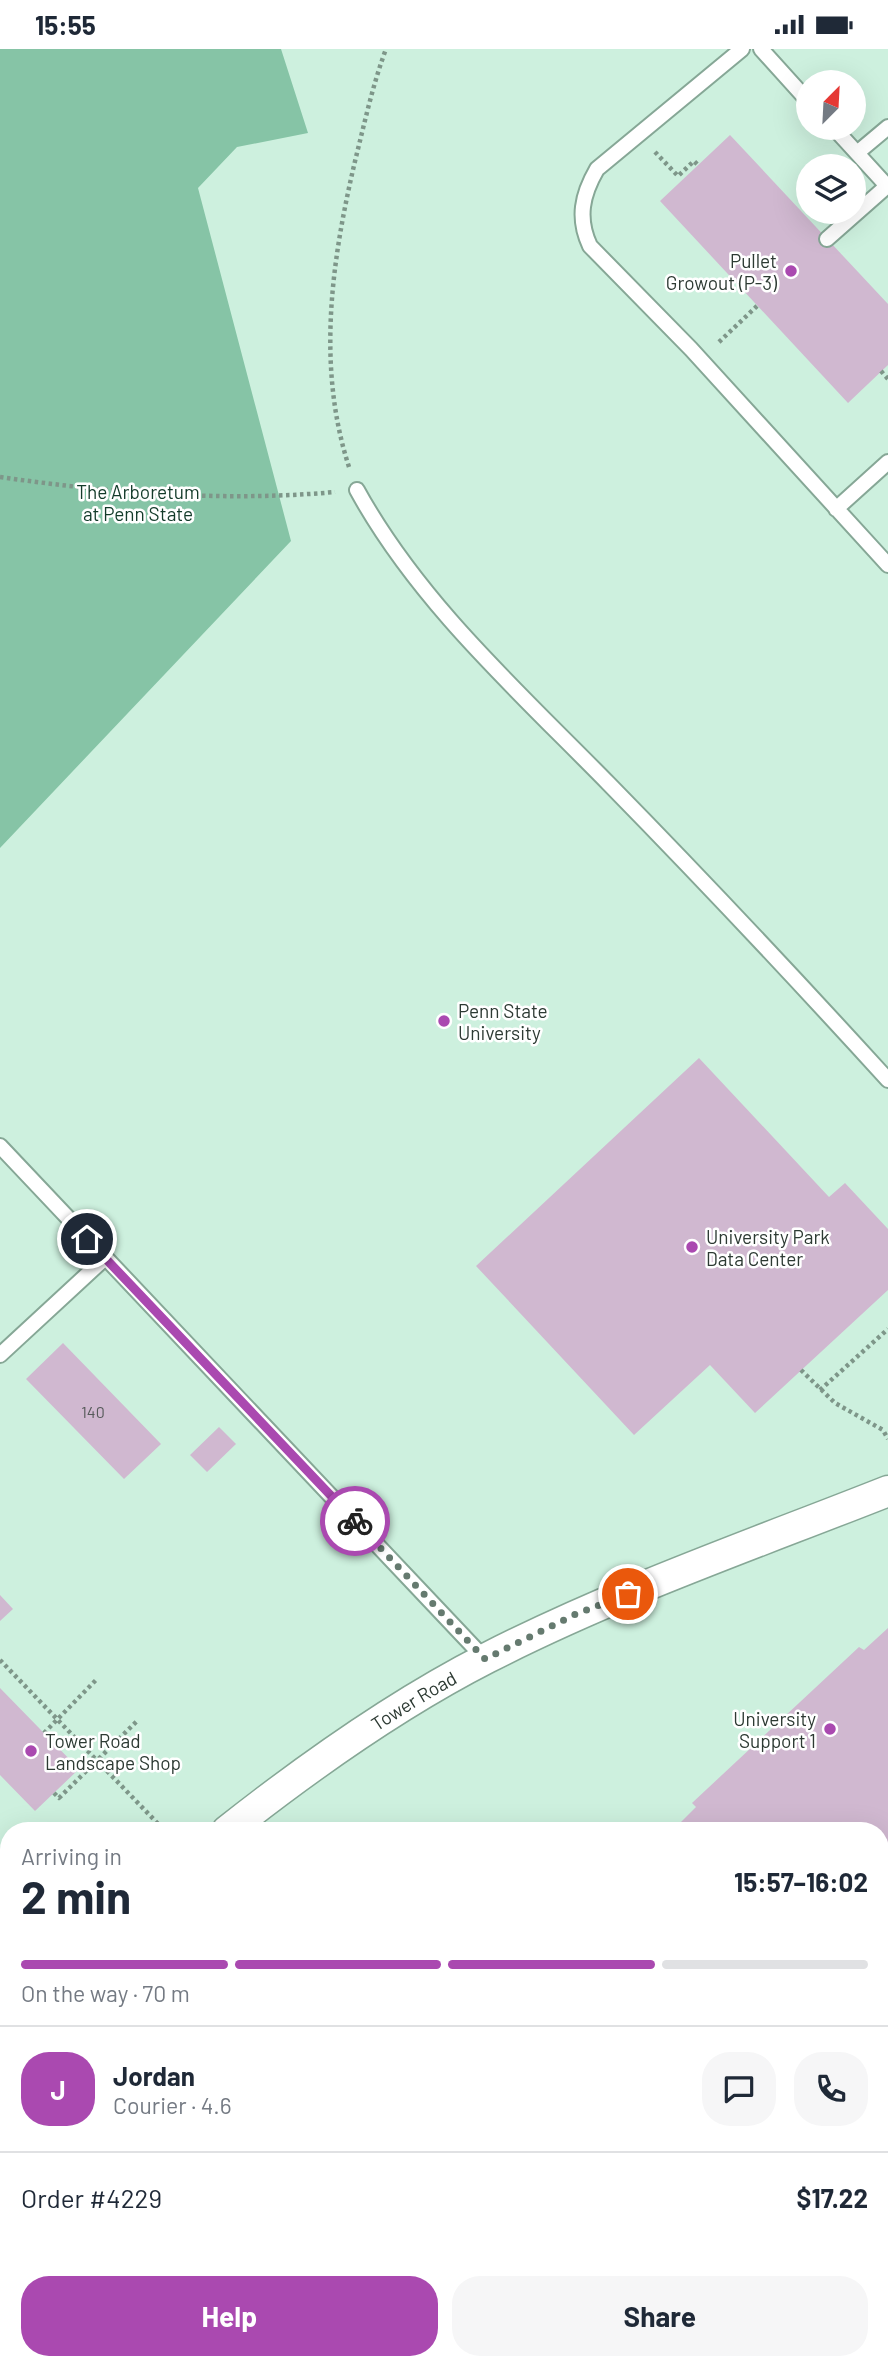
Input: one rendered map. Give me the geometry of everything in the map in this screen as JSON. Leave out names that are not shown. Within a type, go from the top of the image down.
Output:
[{"type":"street","name":"Tower Road","points":[[239,1822],[324,1760],[418,1697],[485,1659],[576,1614],[888,1491]]},
{"type":"lane","points":[[742,49],[597,169],[587,187],[581,211],[583,231],[590,246],[701,360],[888,565]]},
{"type":"lane","points":[[761,49],[796,88]]},
{"type":"lane","points":[[857,153],[888,127]]},
{"type":"lane","points":[[827,239],[888,186],[845,140]]},
{"type":"lane","points":[[836,509],[888,462]]},
{"type":"lane","points":[[357,490],[379,530],[471,644],[671,847],[888,1080]]},
{"type":"lane","points":[[0,1146],[485,1659]]},
{"type":"lane","points":[[0,1355],[105,1258]]},
{"type":"path","points":[[0,477],[163,496],[297,496],[357,490],[334,406],[329,335],[340,234],[369,106],[386,49]]},
{"type":"path","points":[[669,167],[678,176],[694,161],[698,165]]},
{"type":"path","points":[[701,360],[757,306]]},
{"type":"path","points":[[881,372],[888,379]]},
{"type":"path","points":[[820,1390],[888,1329]]},
{"type":"path","points":[[801,1370],[820,1390],[855,1416],[883,1430],[888,1439]]},
{"type":"path","points":[[0,1660],[156,1822]]},
{"type":"path","points":[[44,1733],[97,1679]]},
{"type":"path","points":[[54,1793],[59,1798],[138,1720]]},
{"type":"green space","name":"The Arboretum at Penn State","points":[[0,49],[281,49],[308,133],[237,147],[198,188],[291,541],[0,848]]},
{"type":"building","name":"Pullet Growout (P-3)","points":[[730,135],[796,206],[796,224],[813,224],[888,304],[888,365],[848,403],[660,201]]},
{"type":"building","name":"University Park Data Center","points":[[699,1058],[829,1197],[845,1183],[888,1229],[888,1290],[755,1413],[710,1365],[634,1435],[476,1266]]},
{"type":"building","points":[[63,1343],[161,1444],[124,1479],[26,1379]]},
{"type":"building","points":[[219,1427],[236,1444],[207,1472],[190,1455]]},
{"type":"building","points":[[0,1595],[13,1609],[0,1621]]},
{"type":"building","name":"University Support 1","points":[[888,1628],[888,1822],[681,1822],[696,1807],[692,1803],[859,1647],[864,1650]]},
{"type":"building","name":"Tower Road Landscape Shop","points":[[0,1688],[79,1769],[35,1811],[0,1775]]},
{"type":"way so far","points":[[355,1521],[485,1659],[576,1614],[628,1594]]},
{"type":"place","name":"Pullet Growout (P-3)","points":[[791,271]]},
{"type":"place","name":"Penn State University","points":[[444,1021]]},
{"type":"place","name":"University Park Data Center","points":[[692,1247]]},
{"type":"place","name":"University Support 1","points":[[830,1729]]},
{"type":"place","name":"Tower Road Landscape Shop","points":[[31,1751]]},
{"type":"route","points":[[87,1239],[355,1521]]}]
